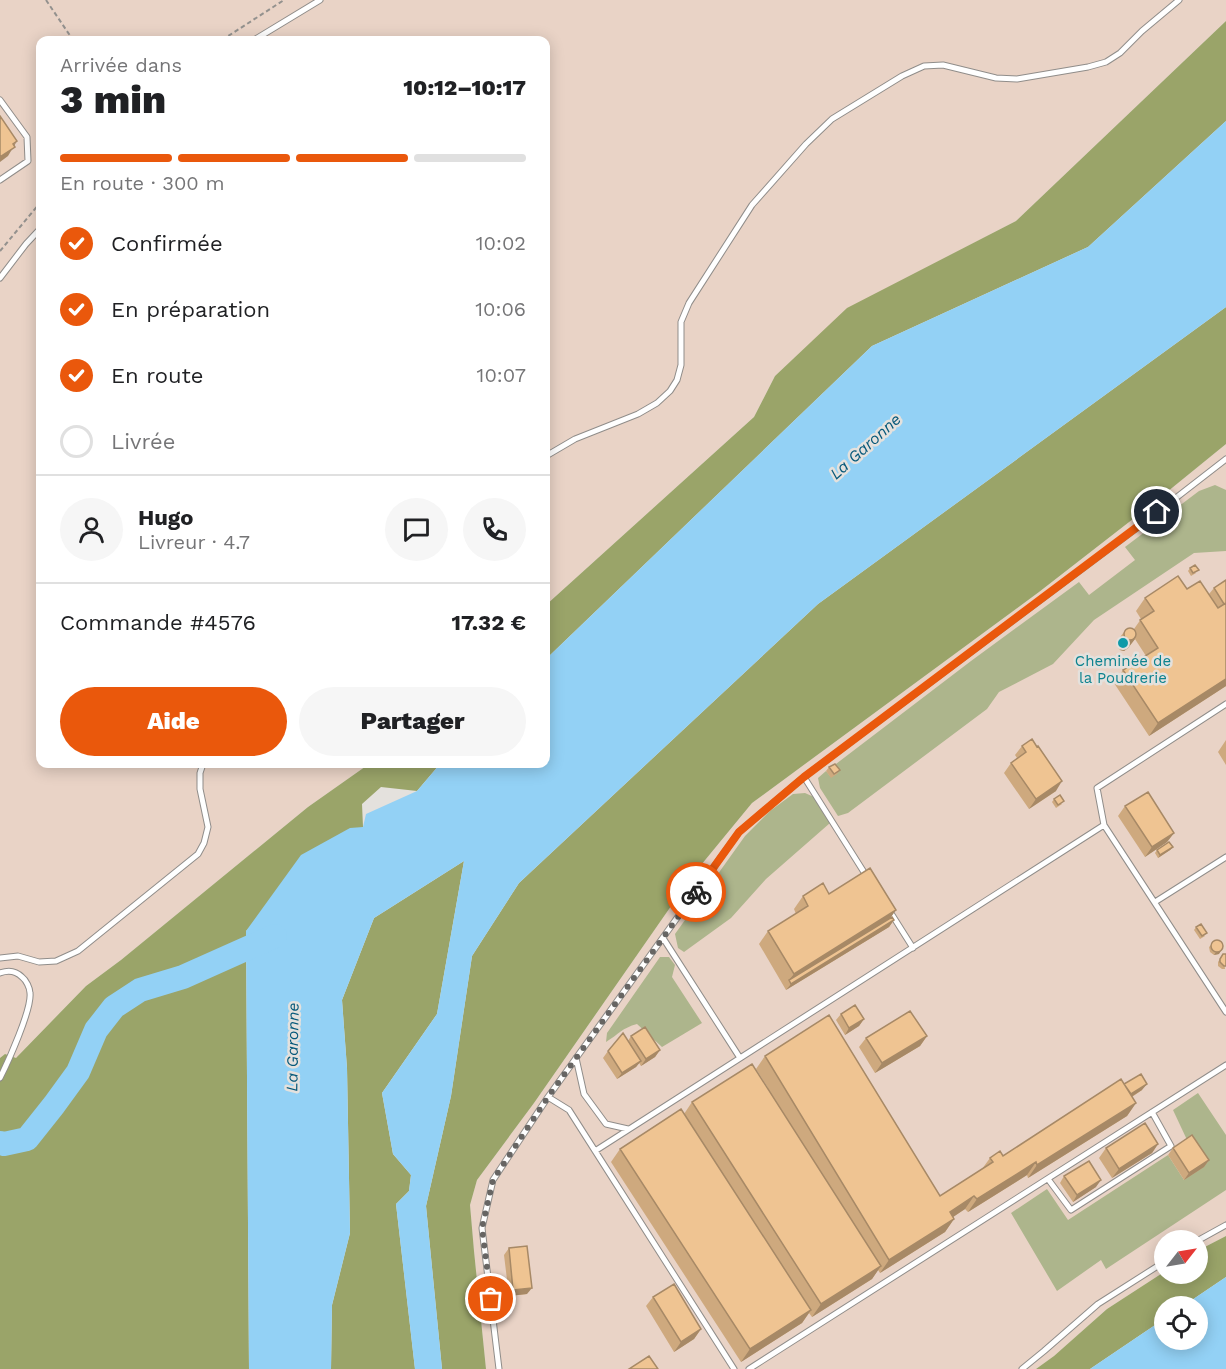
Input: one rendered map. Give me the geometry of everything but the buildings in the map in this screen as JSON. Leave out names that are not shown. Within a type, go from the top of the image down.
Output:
[{"type":"lane","points":[[261,36],[321,0]]},
{"type":"lane","points":[[550,454],[575,439],[638,414],[657,403],[670,391],[677,380],[681,365],[681,322],[689,303],[752,204],[832,119],[902,76],[924,66],[943,65],[996,78],[1017,79],[1106,62],[1120,53],[1179,0]]},
{"type":"lane","points":[[0,100],[27,137],[28,161],[0,180]]},
{"type":"lane","points":[[0,278],[36,233]]},
{"type":"lane","points":[[499,1369],[482,1228],[493,1180],[548,1097],[739,832],[804,777],[1132,532],[1223,461],[1226,471]]},
{"type":"lane","points":[[1226,705],[1097,788],[1104,825],[1226,1012]]},
{"type":"lane","points":[[0,958],[18,956],[39,962],[56,961],[78,951],[198,854],[204,843],[208,827],[200,789],[202,768]]},
{"type":"lane","points":[[804,777],[874,887]]},
{"type":"lane","points":[[595,1151],[1104,825]]},
{"type":"lane","points":[[1155,902],[1226,857]]},
{"type":"lane","points":[[887,907],[913,948]]},
{"type":"lane","points":[[663,938],[740,1058]]},
{"type":"lane","points":[[0,973],[5,971],[17,973],[25,979],[31,992],[11,1056],[0,1078]]},
{"type":"lane","points":[[576,1058],[584,1094],[606,1124],[629,1129]]},
{"type":"lane","points":[[749,1369],[1226,1065]]},
{"type":"lane","points":[[548,1097],[569,1110],[734,1369]]},
{"type":"lane","points":[[1048,1179],[1071,1210],[1081,1204],[1171,1146],[1152,1112]]},
{"type":"lane","points":[[1208,1234],[1226,1225]]},
{"type":"lane","points":[[1022,1369],[1098,1304],[1154,1268]]},
{"type":"path","points":[[46,0],[71,36]]},
{"type":"path","points":[[228,36],[284,0]]},
{"type":"path","points":[[0,251],[36,208]]},
{"type":"shaded area","points":[[0,0],[1226,0],[1226,21],[1016,221],[847,309],[775,376],[754,417],[550,601],[550,36],[36,36],[36,768],[363,768],[308,807],[86,986],[16,1058],[5,1054],[0,1058]]},
{"type":"shaded area","points":[[1226,444],[1226,1236],[1208,1245],[1208,1230],[1154,1230],[1154,1278],[1107,1309],[1036,1369],[486,1369],[470,1205],[477,1180],[534,1103],[692,876],[752,803],[1039,592]]},
{"type":"green space","points":[[1226,21],[1226,121],[1088,247],[872,346],[550,655],[550,601],[754,417],[775,376],[847,308],[1016,221]]},
{"type":"green space","points":[[1226,307],[1226,444],[1039,592],[752,803],[692,876],[534,1103],[477,1180],[470,1205],[486,1369],[442,1369],[426,1206],[451,1096],[472,956],[519,883],[818,604]]},
{"type":"green space","points":[[1215,485],[1226,490],[1226,551],[1194,553],[1094,620],[1053,664],[999,692],[987,709],[848,813],[838,816],[820,788],[818,778],[826,771],[831,777],[832,767],[1079,582],[1089,595],[1135,560],[1125,547],[1199,491]]},
{"type":"green space","points":[[363,768],[437,768],[417,791],[381,787],[362,804],[363,827],[246,931],[249,1369],[0,1369],[0,1058],[5,1054],[16,1058],[86,986],[308,807]]},
{"type":"green space","points":[[805,793],[814,797],[830,823],[766,879],[731,918],[684,952],[678,948],[675,934],[745,836],[770,811],[793,794]]},
{"type":"green space","points":[[464,861],[437,1014],[382,1093],[393,1154],[411,1175],[409,1191],[396,1204],[415,1369],[331,1369],[332,1305],[350,1233],[347,1068],[342,1000],[374,918]]},
{"type":"green space","points":[[660,957],[669,957],[675,965],[672,977],[702,1023],[662,1047],[637,1024],[624,1029],[606,1042],[607,1033]]},
{"type":"green space","points":[[1198,1093],[1226,1135],[1226,1190],[1165,1230],[1154,1230],[1154,1237],[1106,1269],[1101,1260],[1057,1291],[1011,1213],[1047,1189],[1068,1220],[1168,1155],[1184,1180],[1188,1142],[1173,1110]]},
{"type":"green space","points":[[1226,1236],[1226,1277],[1198,1296],[1154,1296],[1154,1326],[1090,1369],[1036,1369],[1107,1309],[1154,1278],[1154,1284],[1208,1284],[1208,1245]]},
{"type":"water","name":"La Garonne","points":[[1226,121],[1226,307],[818,604],[519,883],[472,956],[451,1096],[426,1206],[442,1369],[415,1369],[396,1204],[409,1191],[411,1175],[393,1154],[382,1093],[437,1014],[464,861],[374,918],[342,1000],[347,1068],[350,1233],[332,1305],[331,1369],[249,1369],[246,931],[301,855],[350,828],[363,827],[366,814],[417,791],[437,768],[550,768],[550,655],[872,346],[1088,247]]},
{"type":"water","points":[[1226,1277],[1226,1369],[1090,1369],[1154,1326],[1154,1350],[1208,1350],[1208,1296],[1198,1296]]},
{"type":"waterway","points":[[0,1143],[27,1139],[78,1072],[96,1030],[114,1007],[140,990],[183,977],[275,936]]},
{"type":"way so far","points":[[491,1299],[482,1228],[493,1180],[548,1097],[696,892]]},
{"type":"place","name":"Cheminée de la Poudrerie","points":[[1123,643]]},
{"type":"route","points":[[696,892],[739,832],[804,777],[1157,512]]}]
